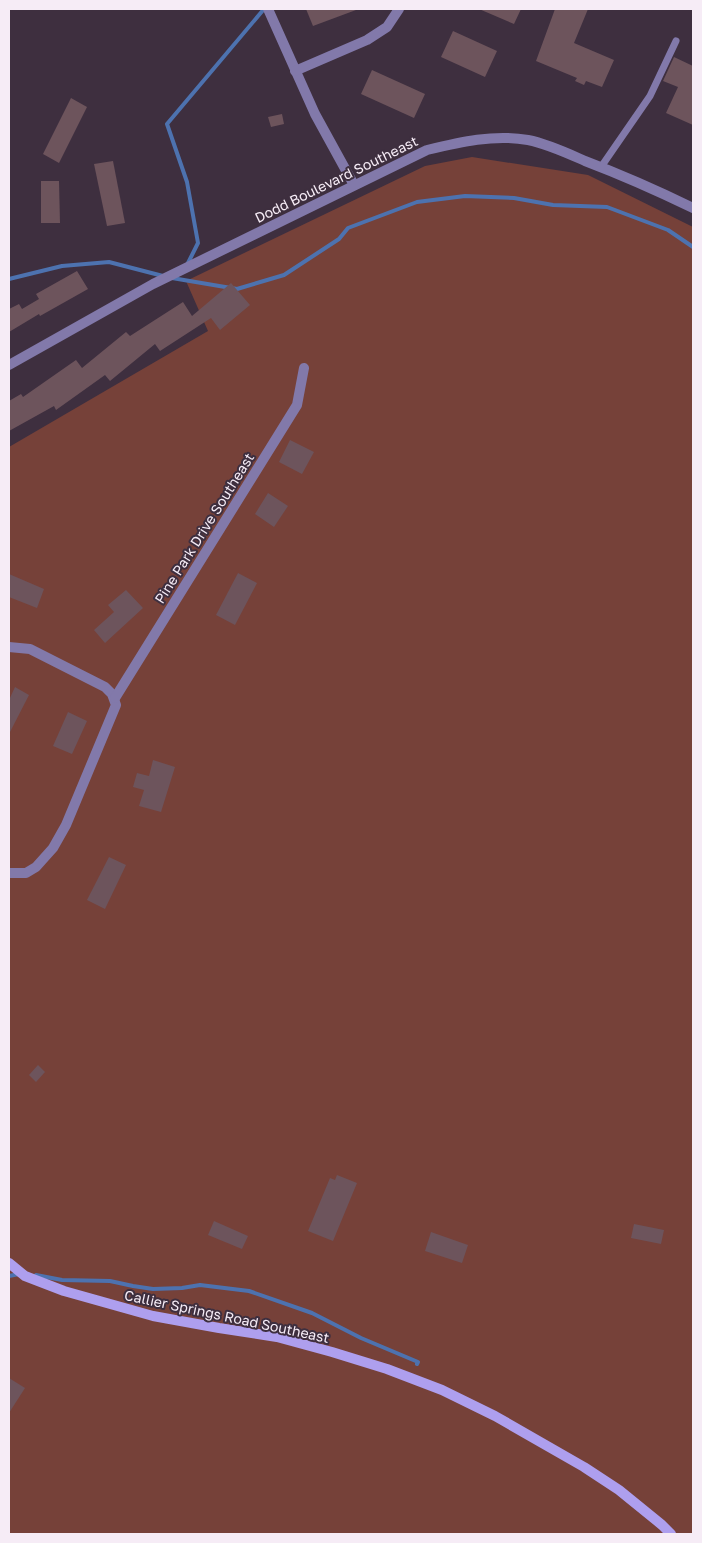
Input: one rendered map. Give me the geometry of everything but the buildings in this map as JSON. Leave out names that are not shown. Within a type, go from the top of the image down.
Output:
[{"type":"street","points":[[268,9],[315,114],[354,186]]},
{"type":"street","points":[[295,71],[367,40],[387,27],[399,9]]},
{"type":"street","name":"Dodd Boulevard Southeast","points":[[9,365],[153,284],[427,150],[466,140],[502,138],[528,140],[641,183],[693,208]]},
{"type":"street","name":"Pine Park Drive Southeast","points":[[9,873],[26,873],[36,867],[52,848],[66,825],[115,710],[115,698],[297,405],[304,368]]},
{"type":"street","points":[[9,647],[30,649],[105,687],[115,698]]},
{"type":"street","name":"Callier Springs Road Southeast","points":[[9,1262],[25,1276],[64,1291],[153,1316],[286,1340],[332,1352],[387,1369],[442,1390],[495,1416],[619,1490],[671,1534]]},
{"type":"lane","points":[[600,167],[650,96],[676,41]]},
{"type":"shaded area","points":[[472,157],[588,175],[693,227],[693,1534],[9,1534],[9,447],[208,331],[186,281],[425,166]]},
{"type":"waterway","points":[[187,265],[198,243],[187,182],[167,124],[264,9]]},
{"type":"waterway","points":[[172,278],[237,289],[284,275],[339,239],[348,228],[417,202],[465,196],[514,198],[553,205],[607,207],[668,230],[693,247]]},
{"type":"waterway","points":[[9,279],[62,266],[109,262],[163,276]]},
{"type":"waterway","points":[[9,1276],[19,1274]]},
{"type":"waterway","points":[[36,1275],[62,1280],[110,1281],[153,1289],[200,1285],[249,1291],[312,1313],[361,1338],[418,1362],[417,1364]]}]
